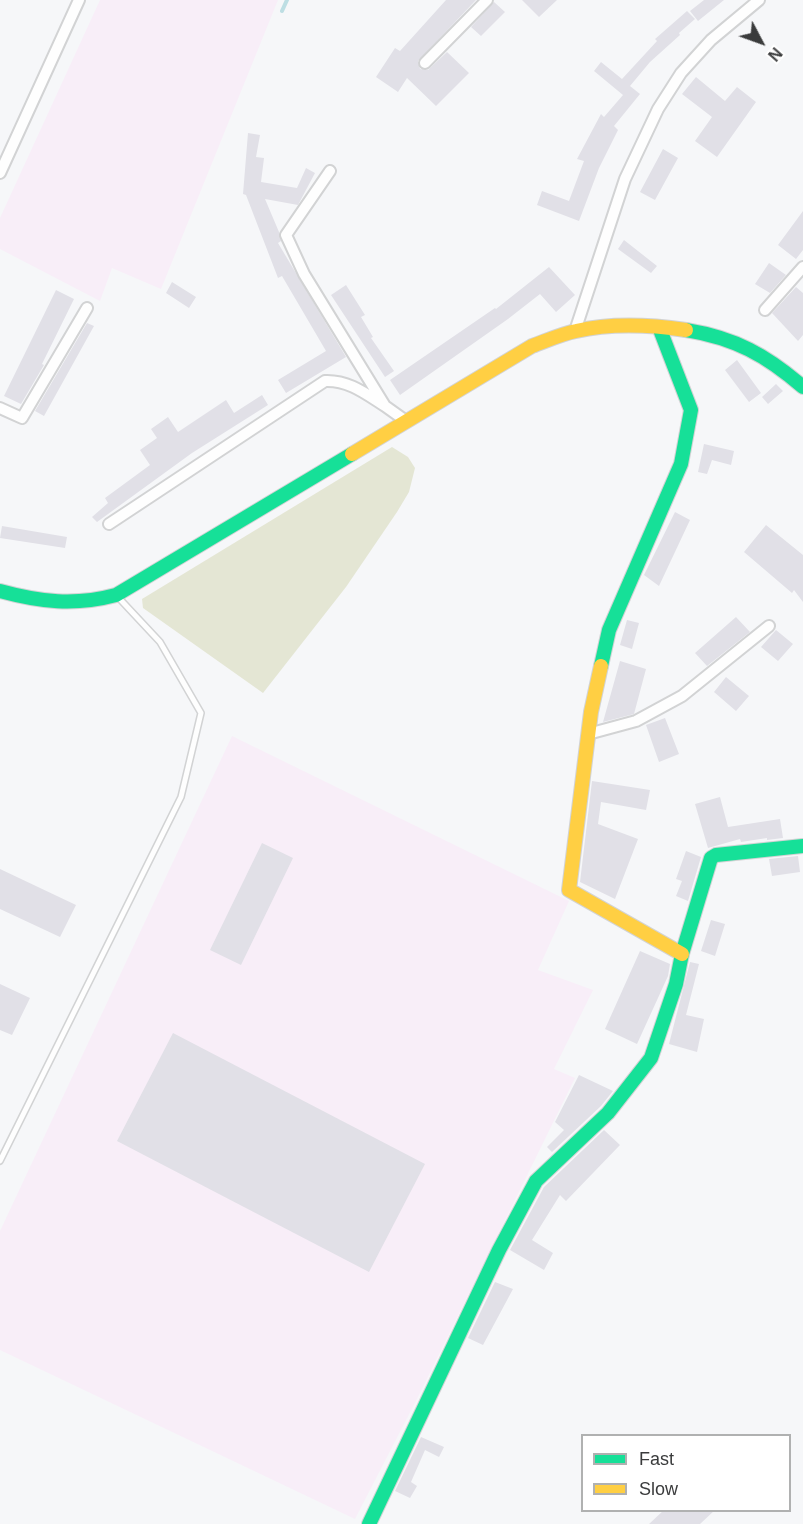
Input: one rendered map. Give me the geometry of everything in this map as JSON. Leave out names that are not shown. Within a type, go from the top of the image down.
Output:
[{"type":"street","points":[[0,173],[79,0]]},
{"type":"street","points":[[425,63],[488,0]]},
{"type":"street","points":[[575,331],[625,178],[658,109],[681,73],[711,40],[759,0]]},
{"type":"street","points":[[330,171],[286,235],[304,274],[385,406]]},
{"type":"street","points":[[765,310],[803,267]]},
{"type":"street","points":[[0,408],[22,418],[87,308]]},
{"type":"street","points":[[0,591],[27,598],[63,603],[93,602],[116,595],[532,346],[575,331],[613,326],[659,327],[725,337],[767,357],[788,372],[803,387]]},
{"type":"street","points":[[659,327],[691,410],[681,464],[609,630],[588,734],[569,891],[682,954]]},
{"type":"street","points":[[109,525],[325,381],[339,380],[352,386],[406,421]]},
{"type":"street","points":[[588,734],[636,721],[682,696],[769,626]]},
{"type":"street","points":[[369,1524],[499,1250],[536,1181],[608,1113],[651,1058],[676,984],[682,954],[713,856],[803,846]]},
{"type":"lane","points":[[0,1161],[181,797],[201,713],[160,642],[116,595]]},
{"type":"shaded area","points":[[100,0],[278,0],[161,289],[112,268],[100,301],[0,249],[0,218]]},
{"type":"shaded area","points":[[232,736],[569,901],[538,970],[593,990],[554,1069],[575,1078],[419,1395],[355,1519],[0,1350],[0,1231]]},
{"type":"green space","points":[[392,447],[408,457],[415,468],[409,492],[346,587],[263,693],[143,608],[142,599]]},
{"type":"building","points":[[446,0],[476,0],[418,61],[420,69],[428,70],[447,52],[469,73],[436,106],[407,78],[398,92],[376,77],[395,48],[400,51]]},
{"type":"building","points":[[522,0],[557,0],[539,17]]},
{"type":"building","points":[[704,0],[724,0],[698,21],[690,11]]},
{"type":"building","points":[[494,2],[505,12],[481,36],[471,27]]},
{"type":"building","points":[[687,11],[695,19],[650,62],[630,86],[640,94],[614,126],[618,130],[599,168],[579,221],[537,205],[542,191],[569,201],[584,161],[577,159],[601,114],[604,117],[623,95],[594,71],[601,62],[622,79],[657,41],[655,39]]},
{"type":"building","points":[[696,77],[725,101],[737,87],[756,102],[717,157],[695,141],[712,117],[682,94]]},
{"type":"building","points":[[248,133],[260,135],[256,157],[264,158],[261,182],[297,188],[306,168],[315,173],[298,205],[265,199],[279,232],[281,241],[278,243],[346,357],[286,393],[278,380],[326,351],[282,276],[278,278],[246,195],[243,194]]},
{"type":"building","points":[[663,149],[678,158],[655,200],[640,192]]},
{"type":"building","points":[[803,211],[803,250],[796,259],[778,245]]},
{"type":"building","points":[[624,240],[657,266],[651,273],[618,249]]},
{"type":"building","points":[[769,263],[786,275],[770,293],[755,284]]},
{"type":"building","points":[[549,267],[575,295],[556,312],[540,294],[400,395],[390,380],[496,309]]},
{"type":"building","points":[[172,282],[196,297],[189,308],[166,293]]},
{"type":"building","points":[[346,285],[365,315],[361,317],[373,337],[371,338],[394,371],[385,377],[331,295]]},
{"type":"building","points":[[796,287],[803,293],[803,335],[798,341],[772,313]]},
{"type":"building","points":[[56,290],[74,299],[42,364],[44,365],[21,404],[4,396]]},
{"type":"building","points":[[87,323],[94,326],[44,416],[35,411]]},
{"type":"building","points":[[737,360],[761,393],[749,402],[725,370]]},
{"type":"building","points":[[776,384],[783,391],[768,404],[762,397]]},
{"type":"building","points":[[262,395],[268,405],[192,453],[97,522],[92,517],[108,503],[105,498],[150,465],[140,450],[157,438],[151,429],[168,417],[178,432],[226,400],[234,413]]},
{"type":"building","points":[[704,444],[734,451],[731,465],[712,460],[707,474],[698,472]]},
{"type":"building","points":[[675,512],[690,520],[659,586],[644,575]]},
{"type":"building","points":[[766,525],[803,555],[803,602],[794,590],[792,593],[744,552]]},
{"type":"building","points":[[2,526],[67,537],[65,548],[0,538]]},
{"type":"building","points":[[736,617],[750,632],[707,666],[695,653]]},
{"type":"building","points":[[627,620],[639,623],[632,649],[620,645]]},
{"type":"building","points":[[776,630],[793,644],[778,661],[761,647]]},
{"type":"building","points":[[620,661],[646,669],[634,714],[603,722]]},
{"type":"building","points":[[726,677],[749,696],[736,711],[714,692]]},
{"type":"building","points":[[665,718],[679,754],[659,762],[646,725]]},
{"type":"building","points":[[592,781],[650,790],[646,810],[601,802],[598,824],[638,839],[615,899],[580,882]]},
{"type":"building","points":[[720,797],[728,827],[780,819],[783,838],[741,842],[740,839],[708,848],[695,804]]},
{"type":"building","points":[[262,843],[293,858],[241,965],[210,950]]},
{"type":"building","points":[[686,851],[701,857],[688,901],[676,896],[682,881],[676,879]]},
{"type":"building","points":[[798,856],[800,872],[772,876],[769,859]]},
{"type":"building","points":[[0,869],[76,905],[60,937],[0,909]]},
{"type":"building","points":[[711,920],[725,924],[715,956],[701,951]]},
{"type":"building","points":[[640,951],[670,964],[668,976],[637,1044],[605,1029]]},
{"type":"building","points":[[690,962],[699,964],[686,1015],[704,1019],[697,1052],[669,1044]]},
{"type":"building","points":[[0,984],[30,998],[12,1035],[0,1030]]},
{"type":"building","points":[[173,1033],[425,1164],[369,1272],[117,1141]]},
{"type":"building","points":[[579,1075],[613,1091],[601,1106],[552,1152],[547,1147],[564,1130],[555,1122]]},
{"type":"building","points":[[604,1130],[620,1145],[566,1201],[560,1195],[532,1240],[553,1253],[544,1270],[510,1250],[544,1187]]},
{"type":"building","points":[[495,1282],[513,1289],[483,1345],[468,1338]]},
{"type":"building","points":[[421,1437],[444,1447],[439,1457],[425,1450],[411,1482],[417,1486],[410,1498],[395,1491]]},
{"type":"building","points":[[662,1512],[713,1512],[700,1524],[649,1524]]},
{"type":"waterway","points":[[282,11],[287,0]]},
{"type":"traffic: fast","points":[[601,666],[609,630],[681,464],[691,410],[659,327]]},
{"type":"traffic: fast","points":[[686,330],[735,343],[763,357],[803,387]]},
{"type":"traffic: fast","points":[[0,591],[29,598],[58,601],[86,601],[116,595],[352,454]]},
{"type":"traffic: fast","points":[[369,1524],[499,1250],[536,1181],[608,1113],[651,1058],[676,984],[682,954],[711,858],[716,855],[803,846]]},
{"type":"traffic: slow","points":[[352,454],[532,346],[570,332],[589,328],[645,326],[686,330]]},
{"type":"traffic: slow","points":[[601,666],[591,712],[569,890],[682,954]]}]
